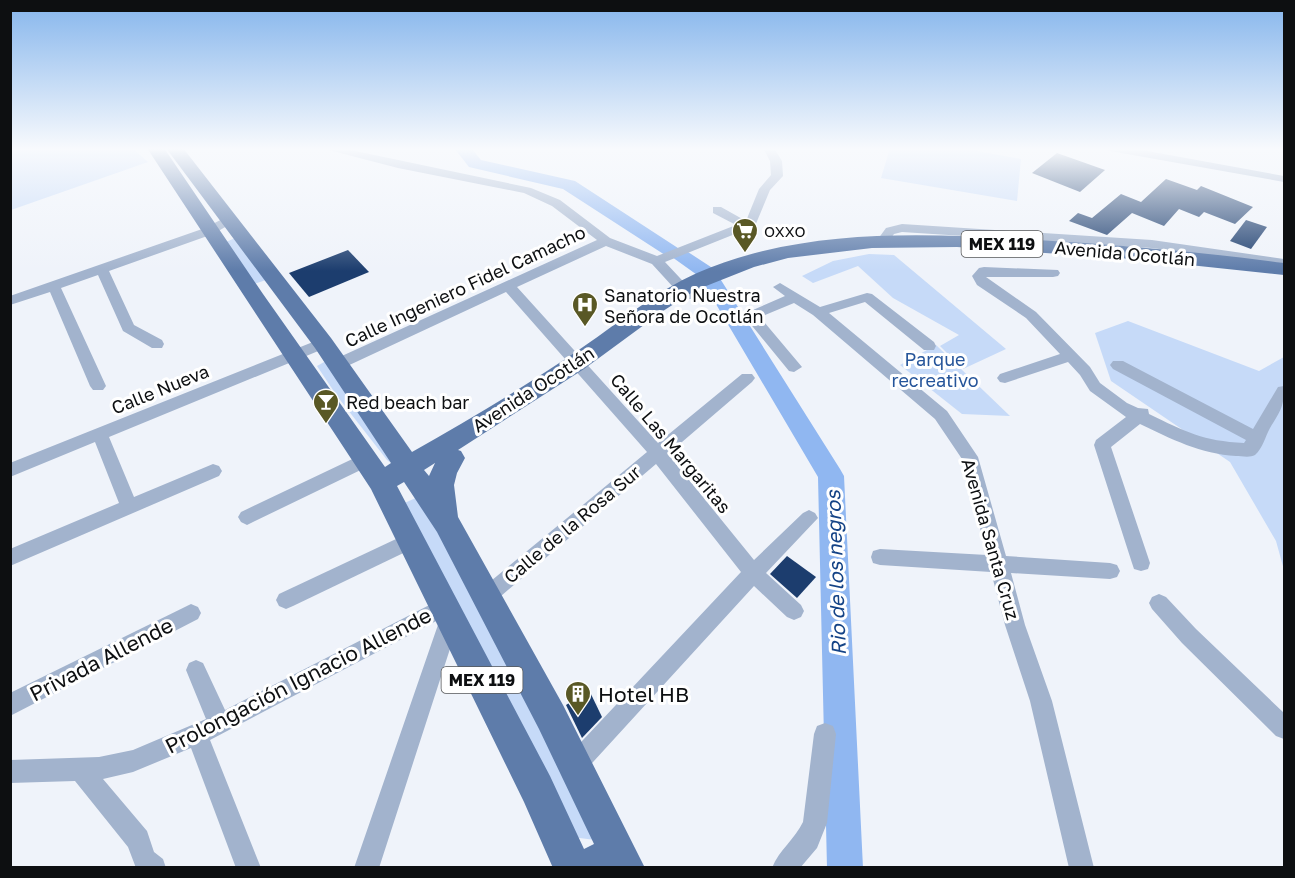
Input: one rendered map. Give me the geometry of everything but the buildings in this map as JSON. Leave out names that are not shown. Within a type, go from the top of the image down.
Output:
[{"type":"main road","name":"MEX 119","points":[[182,189],[365,460],[397,481],[447,524],[487,596],[626,867]]},
{"type":"main road","name":"MEX 119","points":[[206,189],[323,343],[384,431],[411,540],[573,867]]},
{"type":"main road","name":"Avenida Ocotlán","points":[[397,481],[448,452],[705,284],[753,260],[829,246],[885,239],[954,240],[1153,253],[1284,269]]},
{"type":"main road","name":"Avenida Ocotlán","points":[[705,284],[767,267],[841,251],[880,246],[957,247],[1158,261],[1284,277]]},
{"type":"main road","points":[[255,299],[282,288]]},
{"type":"main road","points":[[384,431],[448,452],[439,486],[447,524]]},
{"type":"main road","points":[[587,867],[595,863],[607,867]]},
{"type":"street","points":[[527,189],[556,203],[606,241],[657,261],[705,284]]},
{"type":"street","points":[[657,261],[750,222],[765,189]]},
{"type":"street","points":[[717,210],[745,225]]},
{"type":"street","points":[[10,301],[209,231],[230,219]]},
{"type":"street","points":[[885,239],[890,231],[902,228],[1152,244],[1284,263]]},
{"type":"street","name":"Calle Ingeniero Fidel Camacho","points":[[338,364],[606,241]]},
{"type":"street","points":[[102,269],[128,328],[157,344]]},
{"type":"street","points":[[1053,273],[984,271],[979,276],[982,282],[1031,315],[1085,371],[1095,387],[1107,390],[1144,417],[1183,438],[1215,448],[1250,450],[1284,391]]},
{"type":"street","points":[[54,286],[98,386]]},
{"type":"street","name":"Calle Las Margaritas","points":[[509,287],[657,453],[753,573],[794,611]]},
{"type":"street","name":"Avenida Santa Cruz","points":[[794,367],[751,316],[788,292],[818,312],[941,415],[970,457],[1015,625],[1041,700],[1082,867]]},
{"type":"street","points":[[818,312],[867,297],[929,346]]},
{"type":"street","name":"Calle Nueva","points":[[10,470],[323,343]]},
{"type":"street","points":[[1005,378],[1071,356]]},
{"type":"street","points":[[1118,365],[1258,439]]},
{"type":"street","name":"Calle de la Rosa Sur","points":[[487,596],[747,378]]},
{"type":"street","points":[[1141,563],[1102,445],[1144,417]]},
{"type":"street","points":[[100,435],[129,507]]},
{"type":"street","points":[[247,517],[365,460]]},
{"type":"street","points":[[10,558],[213,471]]},
{"type":"street","points":[[575,765],[753,573],[809,518]]},
{"type":"street","points":[[286,600],[411,540]]},
{"type":"street","points":[[879,557],[1110,571]]},
{"type":"street","points":[[1159,603],[1189,636],[1284,728]]},
{"type":"street","points":[[366,867],[447,612]]},
{"type":"street","name":"Prolongación Ignacio Allende","points":[[10,772],[80,769],[133,761],[219,724],[447,612]]},
{"type":"street","name":"Privada Allende","points":[[10,705],[190,613]]},
{"type":"street","points":[[196,670],[219,724]]},
{"type":"street","points":[[196,733],[249,867]]},
{"type":"street","points":[[784,867],[808,839],[815,823],[825,734]]},
{"type":"street","points":[[80,769],[138,840],[145,860],[154,867]]},
{"type":"green space","points":[[11,189],[71,189],[11,210]]},
{"type":"green space","points":[[946,189],[1018,189],[1017,201]]},
{"type":"green space","points":[[235,238],[266,280],[254,284],[224,243]]},
{"type":"green space","points":[[869,254],[894,255],[1006,349],[963,369],[940,346],[959,335],[893,298],[858,266],[813,283],[802,276],[833,261]]},
{"type":"green space","points":[[1128,321],[1259,371],[1284,357],[1284,570],[1276,541],[1230,462],[1111,381],[1095,333]]},
{"type":"green space","name":"Parque recreativo","points":[[936,345],[1010,416],[962,414],[900,365]]},
{"type":"green space","points":[[326,361],[397,461],[391,463],[387,460],[337,396],[317,366]]},
{"type":"green space","points":[[418,497],[603,841],[572,837],[400,505]]},
{"type":"waterway","name":"Rio de los negros","points":[[575,189],[672,251]]},
{"type":"waterway","name":"Rio de los negros","points":[[681,256],[707,273],[831,476],[845,868]]},
{"type":"place","name":"OXXO","points":[[745,254]]},
{"type":"place","name":"Sanatorio Nuestra Señora de Ocotlán","points":[[585,328]]},
{"type":"place","name":"Red beach bar","points":[[326,425]]},
{"type":"place","name":"Hotel HB","points":[[578,717]]}]
